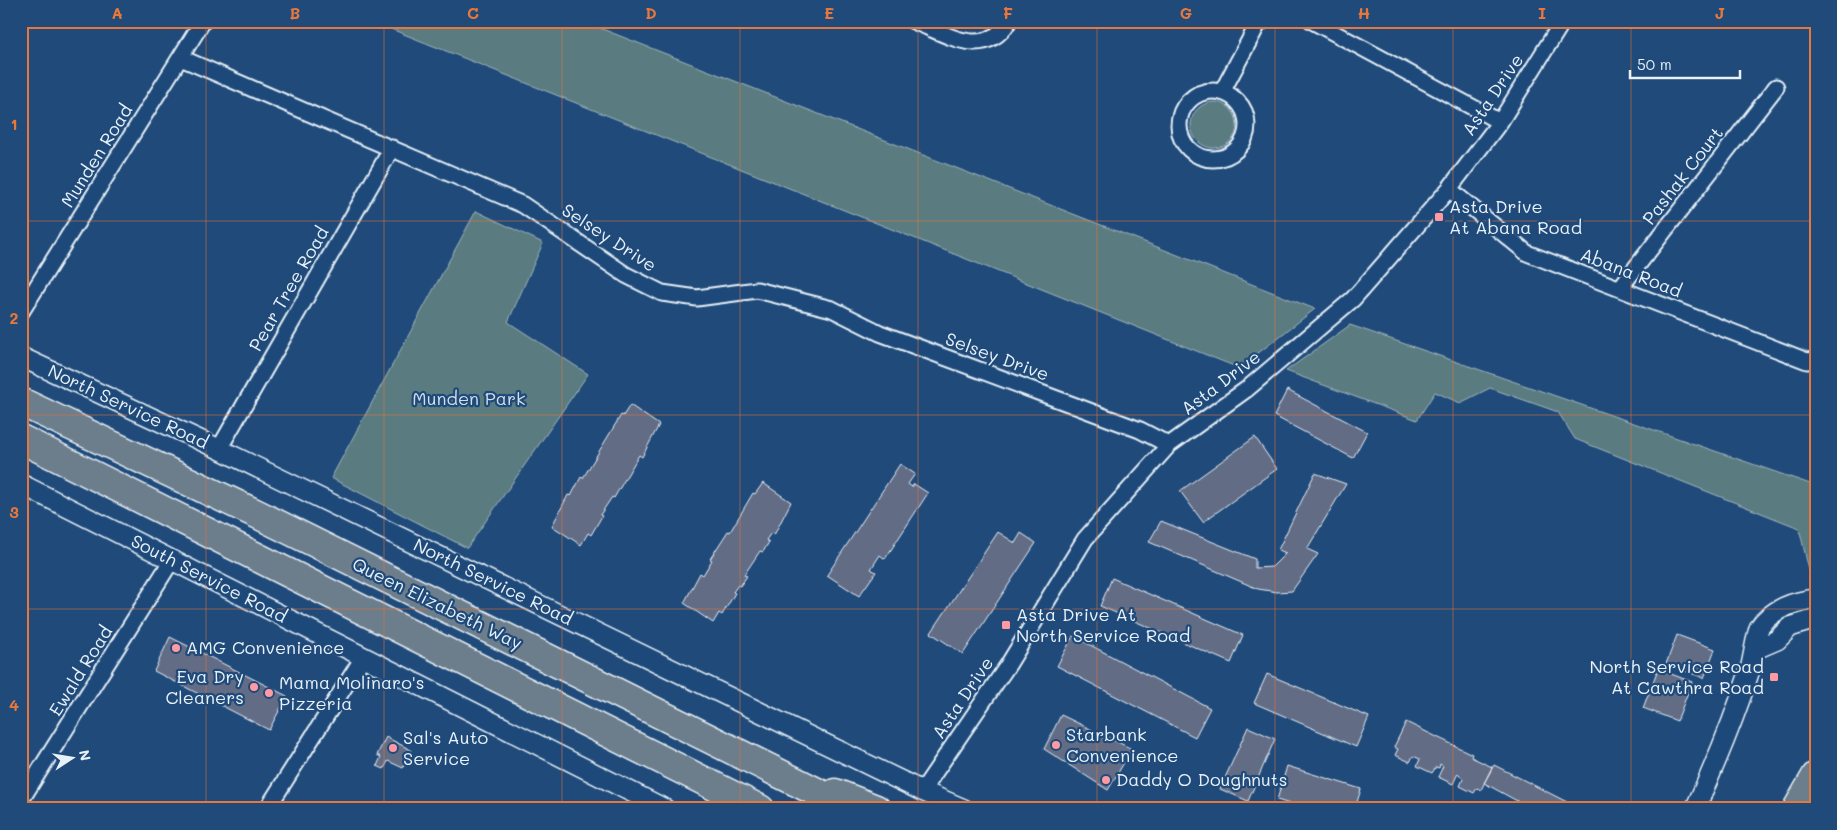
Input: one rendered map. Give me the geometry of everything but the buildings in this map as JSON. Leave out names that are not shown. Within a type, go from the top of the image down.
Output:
[{"type":"highway","name":"Queen Elizabeth Way","points":[[21,402],[257,514],[851,809]]},
{"type":"highway","name":"Queen Elizabeth Way","points":[[21,439],[760,809]]},
{"type":"highway","points":[[773,770],[876,809]]},
{"type":"highway","points":[[1797,809],[1816,776]]},
{"type":"street","name":"Munden Road","points":[[21,312],[204,21]]},
{"type":"street","points":[[913,21],[974,44],[989,41],[1001,34],[1009,21]]},
{"type":"street","points":[[1222,92],[1258,24],[1263,21]]},
{"type":"street","points":[[1312,21],[1500,122]]},
{"type":"street","name":"Asta Drive","points":[[922,791],[1008,665],[1085,539],[1169,445],[1246,389],[1353,299],[1449,189],[1500,122],[1563,21]]},
{"type":"street","name":"Selsey Drive","points":[[181,58],[523,205],[626,275],[662,293],[697,298],[757,290],[832,309],[880,333],[1140,430],[1169,445]]},
{"type":"street","name":"Pashak Court","points":[[1620,288],[1776,87]]},
{"type":"street","points":[[1210,91],[1222,92],[1240,104],[1245,113],[1246,134],[1242,144],[1230,155],[1215,160],[1194,153],[1186,145],[1180,134],[1181,116],[1189,101],[1199,94],[1210,91]]},
{"type":"street","name":"Pear Tree Road","points":[[219,449],[392,148]]},
{"type":"street","name":"Abana Road","points":[[1449,189],[1527,253],[1807,361],[1816,360]]},
{"type":"street","name":"North Service Road","points":[[21,357],[219,449],[922,791],[964,809]]},
{"type":"street","name":"South Service Road","points":[[21,484],[665,809]]},
{"type":"street","name":"Ewald Road","points":[[21,800],[172,560]]},
{"type":"street","points":[[1695,809],[1745,684],[1756,649],[1758,629],[1774,614],[1790,604],[1816,600]]},
{"type":"street","points":[[1756,649],[1777,640],[1790,627],[1816,619]]},
{"type":"street","points":[[267,809],[364,656]]},
{"type":"green space","points":[[371,21],[582,21],[1315,309],[1239,368]]},
{"type":"green space","points":[[1209,102],[1219,102],[1233,112],[1237,125],[1233,138],[1227,144],[1219,148],[1209,148],[1195,138],[1191,130],[1191,120],[1201,106]]},
{"type":"green space","name":"Munden Park","points":[[476,211],[543,243],[508,322],[588,374],[467,548],[331,478]]},
{"type":"green space","points":[[1350,325],[1816,486],[1816,572],[1809,570],[1799,528],[1575,439],[1558,412],[1490,388],[1460,403],[1435,392],[1417,420],[1286,371]]},
{"type":"place","name":"Asta Drive At Abana Road","points":[[1439,217]]},
{"type":"place","name":"Asta Drive At North Service Road","points":[[1006,625]]},
{"type":"place","name":"AMG Convenience","points":[[176,648]]},
{"type":"place","name":"North Service Road At Cawthra Road","points":[[1774,677]]},
{"type":"place","name":"Eva Dry Cleaners","points":[[254,687]]},
{"type":"place","name":"Mama Molinaro's Pizzeria","points":[[269,693]]},
{"type":"place","name":"Starbank Convenience","points":[[1056,745]]},
{"type":"place","name":"Sal's Auto Service","points":[[393,748]]},
{"type":"place","name":"Daddy O Doughnuts","points":[[1106,780]]}]
